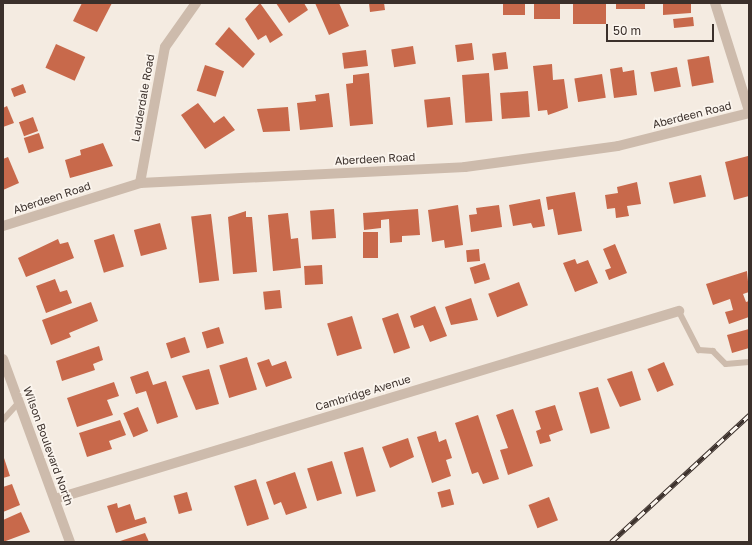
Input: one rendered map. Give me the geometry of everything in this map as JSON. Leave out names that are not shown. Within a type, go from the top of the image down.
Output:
[{"type":"street","name":"Lauderdale Road","points":[[140,182],[165,47],[196,3]]},
{"type":"street","points":[[715,3],[749,112]]},
{"type":"street","name":"Aberdeen Road","points":[[3,226],[140,182],[465,167],[618,146],[749,112]]},
{"type":"street","name":"Cambridge Avenue","points":[[55,498],[680,311]]},
{"type":"street","name":"Wilson Boulevard North","points":[[3,359],[70,542]]},
{"type":"lane","points":[[680,311],[699,350],[714,351],[726,364],[749,362]]},
{"type":"lane","points":[[3,420],[19,402]]},
{"type":"building","points":[[82,3],[112,3],[97,32],[73,21]]},
{"type":"building","points":[[260,3],[283,35],[270,43],[266,35],[258,40],[245,19]]},
{"type":"building","points":[[276,3],[304,3],[308,10],[289,23]]},
{"type":"building","points":[[315,3],[339,3],[349,26],[329,35]]},
{"type":"building","points":[[369,3],[384,3],[385,10],[370,12]]},
{"type":"building","points":[[503,3],[525,3],[525,15],[503,15]]},
{"type":"building","points":[[534,3],[560,3],[560,19],[534,19]]},
{"type":"building","points":[[573,3],[606,3],[606,24],[573,24]]},
{"type":"building","points":[[616,3],[645,3],[645,9],[616,9]]},
{"type":"building","points":[[663,3],[691,3],[691,13],[663,15]]},
{"type":"building","points":[[693,17],[694,26],[674,28],[673,19]]},
{"type":"building","points":[[229,27],[255,54],[243,68],[215,44]]},
{"type":"building","points":[[472,43],[474,60],[457,62],[455,45]]},
{"type":"building","points":[[56,44],[85,57],[75,81],[45,68]]},
{"type":"building","points":[[413,46],[416,64],[394,67],[391,49]]},
{"type":"building","points":[[366,50],[368,66],[344,69],[342,53]]},
{"type":"building","points":[[506,52],[508,69],[494,71],[492,54]]},
{"type":"building","points":[[709,56],[714,83],[692,86],[687,60]]},
{"type":"building","points":[[552,64],[553,80],[564,79],[568,108],[548,115],[547,110],[538,111],[533,66]]},
{"type":"building","points":[[205,65],[224,71],[216,97],[197,91]]},
{"type":"building","points":[[622,67],[623,72],[634,70],[637,95],[614,98],[610,69]]},
{"type":"building","points":[[677,67],[681,87],[654,92],[650,72]]},
{"type":"building","points":[[369,73],[373,124],[350,126],[346,84],[353,83],[353,75]]},
{"type":"building","points":[[489,73],[492,121],[465,123],[462,75]]},
{"type":"building","points":[[602,74],[606,98],[578,102],[574,78]]},
{"type":"building","points":[[23,84],[26,92],[14,97],[11,89]]},
{"type":"building","points":[[528,91],[530,117],[502,119],[500,93]]},
{"type":"building","points":[[329,93],[333,127],[300,130],[297,103],[316,101],[315,95]]},
{"type":"building","points":[[450,97],[453,125],[427,128],[424,100]]},
{"type":"building","points":[[198,103],[214,123],[224,116],[235,130],[205,149],[181,115]]},
{"type":"building","points":[[7,106],[14,123],[3,127],[3,108]]},
{"type":"building","points":[[288,107],[290,131],[263,132],[257,109]]},
{"type":"building","points":[[33,117],[38,131],[24,136],[19,122]]},
{"type":"building","points":[[39,133],[44,148],[29,153],[24,138]]},
{"type":"building","points":[[103,143],[113,166],[70,178],[65,160],[81,155],[80,150]]},
{"type":"building","points":[[748,156],[749,196],[734,200],[725,162]]},
{"type":"building","points":[[8,157],[19,183],[3,190],[3,159]]},
{"type":"building","points":[[701,175],[706,196],[674,204],[669,182]]},
{"type":"building","points":[[637,182],[641,204],[627,206],[629,216],[616,218],[615,208],[607,209],[605,195],[618,193],[617,187]]},
{"type":"building","points":[[575,192],[582,231],[558,235],[553,209],[548,210],[546,197]]},
{"type":"building","points":[[540,199],[545,226],[533,228],[531,223],[513,226],[509,205]]},
{"type":"building","points":[[458,205],[463,245],[445,248],[444,240],[432,242],[428,210]]},
{"type":"building","points":[[499,205],[502,227],[471,232],[469,215],[477,214],[476,208]]},
{"type":"building","points":[[334,209],[336,238],[312,240],[310,211]]},
{"type":"building","points":[[418,209],[420,235],[402,236],[402,242],[390,243],[389,219],[381,220],[381,228],[364,230],[363,213]]},
{"type":"building","points":[[246,211],[246,217],[252,217],[257,272],[233,274],[228,217]]},
{"type":"building","points":[[288,213],[291,239],[298,238],[301,268],[273,271],[268,215]]},
{"type":"building","points":[[211,214],[219,281],[199,283],[191,216]]},
{"type":"building","points":[[160,223],[167,249],[141,256],[134,230]]},
{"type":"building","points":[[363,232],[378,232],[378,258],[363,258]]},
{"type":"building","points":[[114,234],[124,267],[104,273],[94,240]]},
{"type":"building","points":[[58,239],[60,244],[68,242],[74,258],[26,277],[18,258]]},
{"type":"building","points":[[615,244],[627,273],[609,280],[605,270],[611,268],[603,249]]},
{"type":"building","points":[[479,249],[480,261],[467,262],[466,250]]},
{"type":"building","points":[[575,259],[577,264],[588,260],[598,283],[575,292],[563,263]]},
{"type":"building","points":[[485,263],[490,279],[475,284],[470,268]]},
{"type":"building","points":[[322,265],[323,284],[305,285],[304,266]]},
{"type":"building","points":[[747,271],[749,292],[743,294],[746,302],[749,301],[749,317],[729,324],[725,312],[733,310],[730,299],[713,305],[706,284]]},
{"type":"building","points":[[55,279],[60,292],[67,290],[72,303],[46,313],[36,286]]},
{"type":"building","points":[[519,282],[528,305],[497,317],[488,294]]},
{"type":"building","points":[[280,290],[282,308],[265,310],[263,292]]},
{"type":"building","points":[[471,298],[478,320],[451,325],[445,307]]},
{"type":"building","points":[[91,302],[98,321],[69,333],[71,337],[51,345],[42,320]]},
{"type":"building","points":[[435,306],[447,336],[430,342],[423,325],[414,328],[410,316]]},
{"type":"building","points":[[398,313],[410,348],[394,354],[382,319]]},
{"type":"building","points":[[352,316],[362,349],[337,356],[327,324]]},
{"type":"building","points":[[219,327],[224,343],[207,349],[202,332]]},
{"type":"building","points":[[749,329],[749,348],[732,353],[727,335]]},
{"type":"building","points":[[185,337],[190,352],[171,358],[166,343]]},
{"type":"building","points":[[99,346],[103,360],[93,364],[95,370],[62,381],[56,361]]},
{"type":"building","points":[[247,357],[257,390],[229,398],[219,365]]},
{"type":"building","points":[[269,359],[272,366],[286,361],[292,378],[266,387],[257,363]]},
{"type":"building","points":[[664,362],[674,385],[657,392],[647,369]]},
{"type":"building","points":[[209,369],[219,404],[196,410],[182,376]]},
{"type":"building","points":[[148,371],[153,385],[166,381],[178,417],[157,424],[146,391],[136,394],[130,377]]},
{"type":"building","points":[[632,371],[641,400],[620,407],[607,379]]},
{"type":"building","points":[[114,382],[119,396],[107,400],[113,415],[77,427],[67,398]]},
{"type":"building","points":[[598,387],[610,428],[591,434],[579,393]]},
{"type":"building","points":[[555,405],[563,430],[549,435],[551,441],[540,444],[536,431],[541,429],[535,411]]},
{"type":"building","points":[[138,407],[148,431],[133,437],[123,413]]},
{"type":"building","points":[[513,409],[533,466],[508,475],[500,450],[508,448],[496,415]]},
{"type":"building","points":[[478,415],[499,479],[483,484],[478,472],[472,474],[455,423]]},
{"type":"building","points":[[120,420],[126,435],[109,441],[112,449],[87,457],[79,433]]},
{"type":"building","points":[[436,431],[439,442],[446,439],[452,458],[446,460],[451,476],[432,483],[417,437]]},
{"type":"building","points":[[408,438],[414,457],[390,468],[382,447]]},
{"type":"building","points":[[363,447],[376,491],[356,497],[344,453]]},
{"type":"building","points":[[3,455],[10,476],[3,478]]},
{"type":"building","points":[[332,461],[342,494],[317,501],[307,469]]},
{"type":"building","points":[[295,472],[307,508],[286,515],[281,502],[274,505],[266,482]]},
{"type":"building","points":[[256,479],[269,519],[247,526],[234,486]]},
{"type":"building","points":[[12,484],[20,505],[3,512],[3,487]]},
{"type":"building","points":[[450,489],[454,504],[442,508],[437,492]]},
{"type":"building","points":[[187,492],[192,510],[179,514],[174,496]]},
{"type":"building","points":[[549,497],[558,520],[537,528],[528,505]]},
{"type":"building","points":[[117,503],[118,508],[130,504],[135,520],[145,517],[147,523],[116,533],[107,506]]},
{"type":"building","points":[[21,512],[30,532],[3,542],[3,520]]},
{"type":"building","points":[[145,533],[149,542],[117,542]]},
{"type":"railway","points":[[611,542],[749,415]]}]
